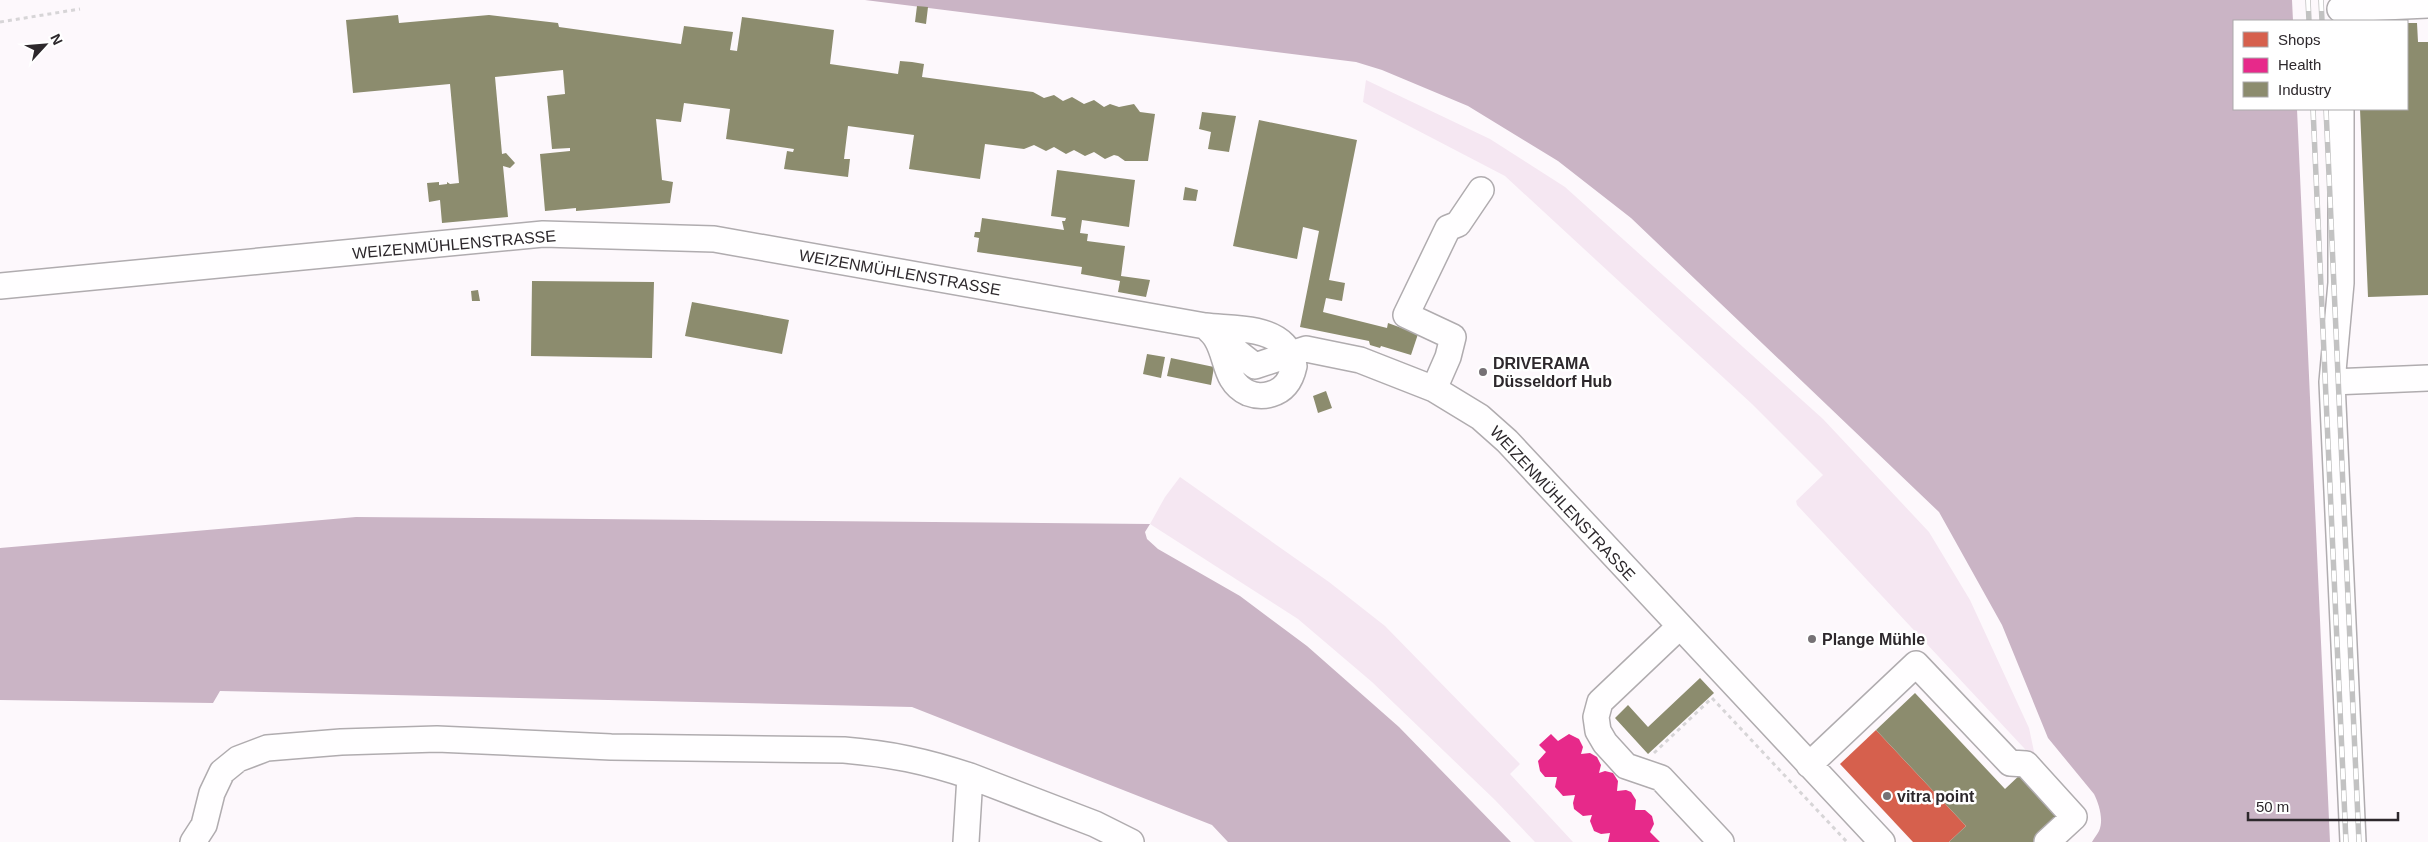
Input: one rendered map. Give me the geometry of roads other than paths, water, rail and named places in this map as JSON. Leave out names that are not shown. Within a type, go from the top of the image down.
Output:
[{"type":"street","points":[[2340,10],[2428,5]]},
{"type":"street","points":[[2341,110],[2341,283],[2332,382],[2353,842]]},
{"type":"street","points":[[1434,389],[1448,357],[1452,337],[1406,315],[1448,228],[1458,224],[1481,190]]},
{"type":"street","name":"WEIZENMÜHLENSTRASSE","points":[[0,286],[543,234],[704,239],[1205,326],[1255,366],[1306,349],[1360,360],[1434,389],[1480,417],[1507,441],[1679,627]]},
{"type":"street","points":[[1205,326],[1255,331],[1268,335],[1285,345],[1290,355]]},
{"type":"street","points":[[2332,382],[2428,378]]},
{"type":"street","points":[[1721,842],[1661,778],[1626,766],[1605,743],[1598,731],[1596,717],[1600,702],[1679,627],[1882,842]]},
{"type":"street","points":[[1809,765],[1916,664],[2010,764],[2026,764],[2074,817],[2047,842]]},
{"type":"street","points":[[194,842],[204,825],[216,783],[226,768],[238,759],[268,748],[294,745],[437,740],[611,747],[844,750],[881,753],[925,761],[970,776],[1095,824],[1131,842]]},
{"type":"street","points":[[966,842],[970,776]]},
{"type":"railway","points":[[2308,0],[2309,20]]},
{"type":"railway","points":[[2321,0],[2322,20]]},
{"type":"railway","points":[[2313,110],[2346,842]]},
{"type":"railway","points":[[2326,110],[2359,842]]},
{"type":"place","name":"DRIVERAMA Düsseldorf Hub","points":[[1483,372]]},
{"type":"place","name":"Plange Mühle","points":[[1812,639]]},
{"type":"place","name":"vitra point","points":[[1887,796]]}]
